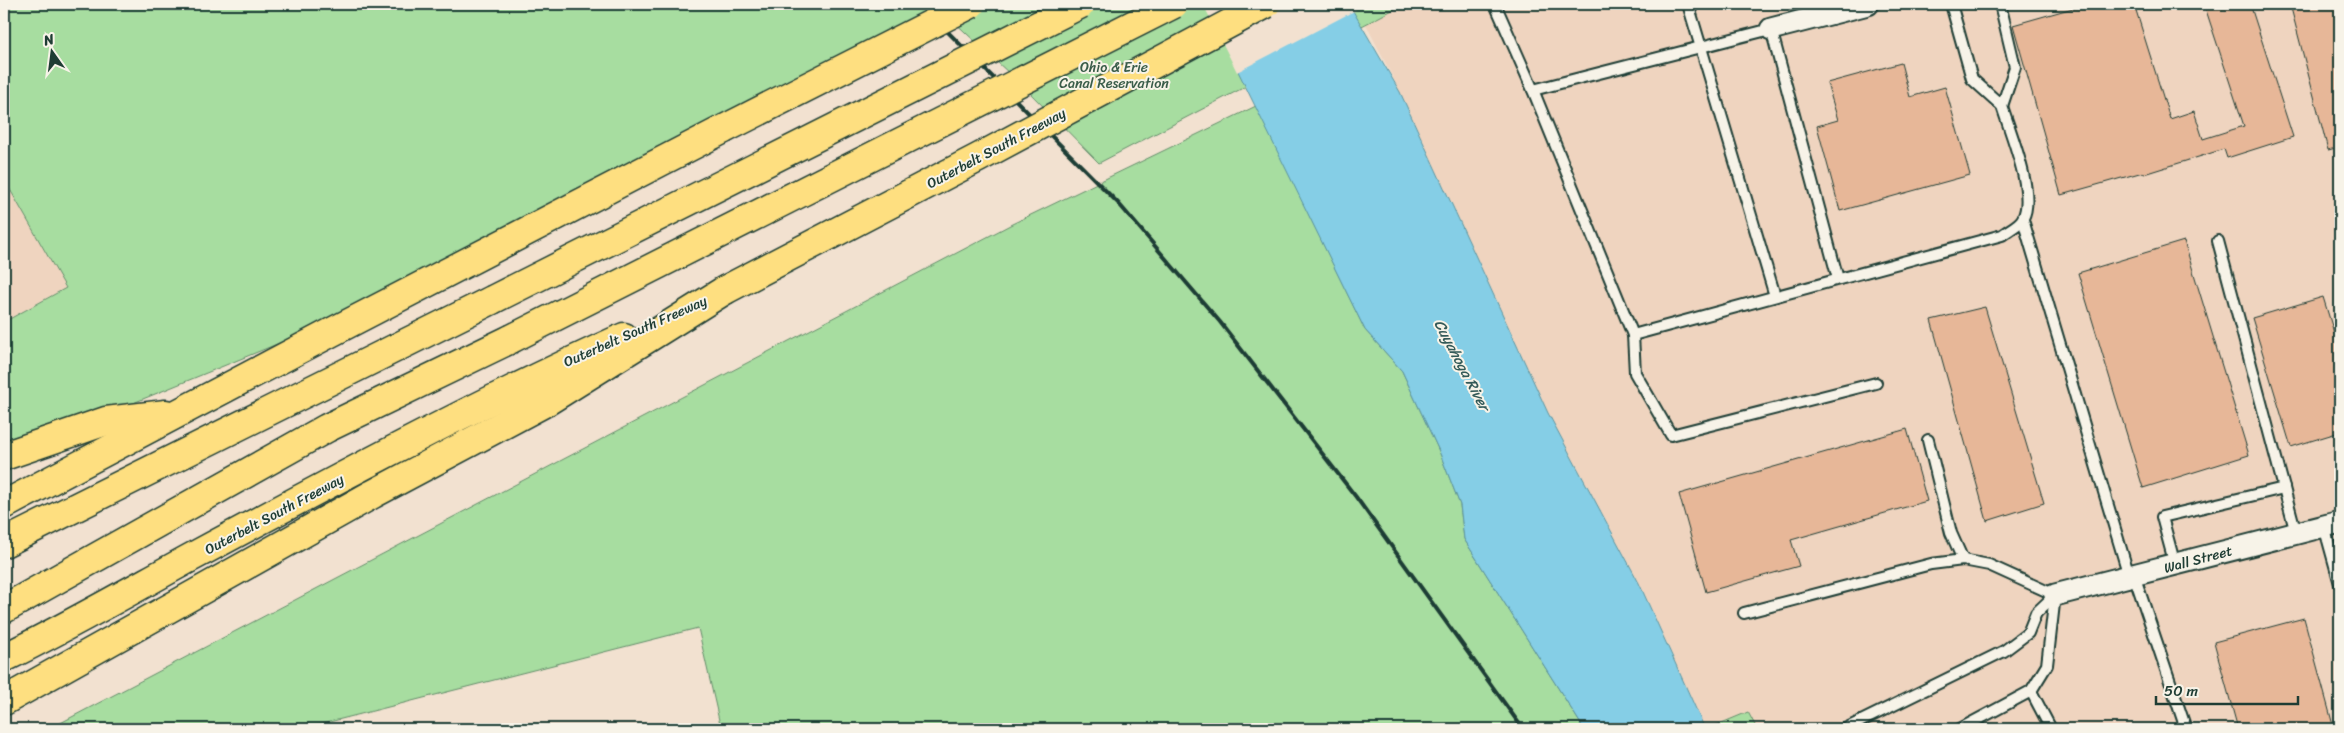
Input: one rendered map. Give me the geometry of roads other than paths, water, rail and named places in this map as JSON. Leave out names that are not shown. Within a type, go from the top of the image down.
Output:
[{"type":"highway","points":[[4,505],[334,331],[970,4]]},
{"type":"highway","points":[[4,543],[1081,4]]},
{"type":"highway","points":[[4,609],[327,428],[511,339],[1174,4]]},
{"type":"highway","name":"Outerbelt South Freeway","points":[[4,658],[535,377],[725,290],[995,149],[1266,4]]},
{"type":"highway","points":[[4,701],[373,494],[546,402],[725,290]]},
{"type":"highway","points":[[4,456],[106,421],[182,412]]},
{"type":"street","points":[[1771,29],[1868,4]]},
{"type":"street","name":"Wall Street","points":[[2055,596],[2332,524]]},
{"type":"lane","points":[[1494,4],[1533,90],[1633,335],[1635,373],[1671,435],[1876,382]]},
{"type":"lane","points":[[1688,4],[1774,296]]},
{"type":"lane","points":[[1951,4],[1972,79],[2002,106],[2027,190],[2023,220],[2132,576],[2186,729]]},
{"type":"lane","points":[[2000,4],[2015,66],[2002,106]]},
{"type":"lane","points":[[1533,90],[1771,29],[1838,279]]},
{"type":"lane","points":[[1633,335],[2002,235],[2023,220]]},
{"type":"lane","points":[[2218,241],[2296,533]]},
{"type":"lane","points":[[1928,440],[1951,533],[1963,560]]},
{"type":"lane","points":[[2174,565],[2162,517],[2284,488]]},
{"type":"lane","points":[[2332,524],[2340,584]]},
{"type":"lane","points":[[1744,613],[1931,564],[1963,560],[1989,565],[2055,596]]},
{"type":"lane","points":[[1960,729],[2031,691],[2047,665],[2055,596]]},
{"type":"lane","points":[[1844,729],[2004,651],[2028,632],[2036,613],[2055,596]]},
{"type":"lane","points":[[2031,691],[2051,729]]},
{"type":"water","name":"Cuyahoga River","points":[[1205,4],[1349,4],[1400,92],[1548,413],[1639,583],[1705,729],[1584,729],[1464,539],[1460,505],[1439,451],[1402,371],[1365,330]]},
{"type":"railway","points":[[920,4],[1119,204],[1220,322],[1356,497],[1523,729]]},
{"type":"park label","name":"Ohio & Erie Canal Reservation","points":[[1114,76]]}]
